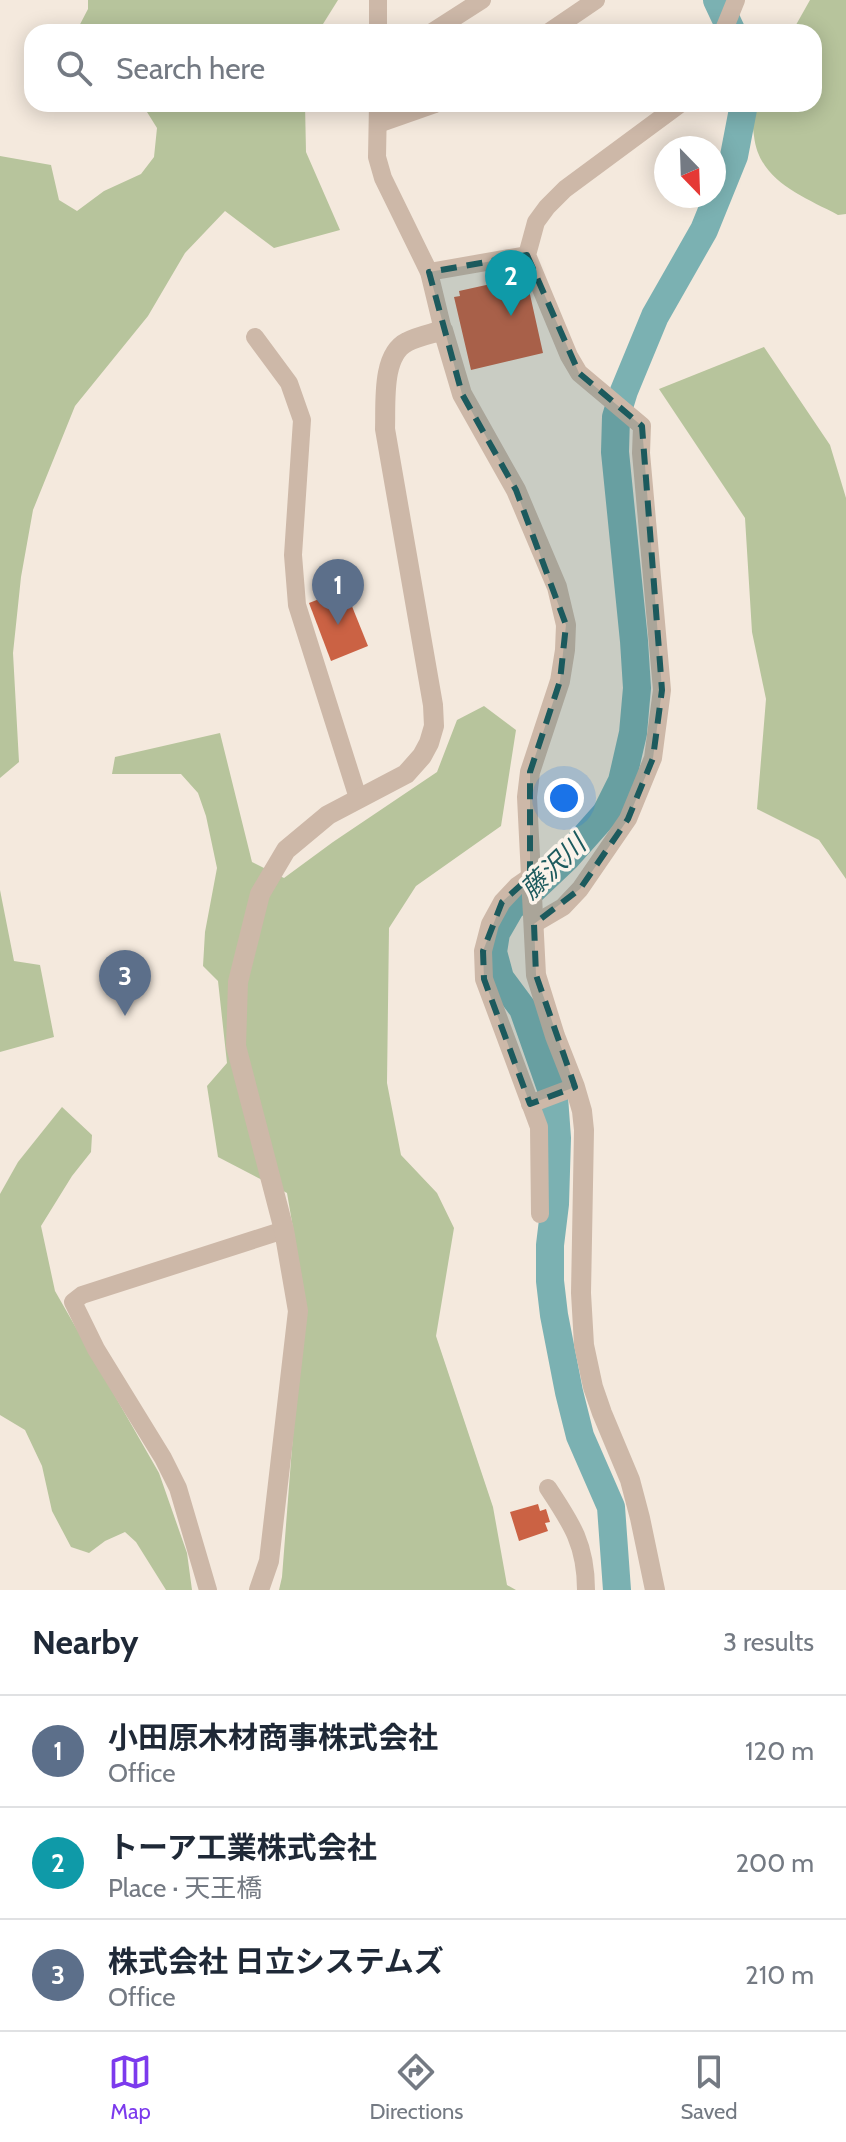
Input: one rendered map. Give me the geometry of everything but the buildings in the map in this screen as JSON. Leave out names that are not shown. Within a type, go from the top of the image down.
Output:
[{"type":"street","points":[[378,0],[378,24]]},
{"type":"street","points":[[444,24],[482,0]]},
{"type":"street","points":[[561,24],[596,0]]},
{"type":"street","points":[[726,24],[736,0]]},
{"type":"street","points":[[378,112],[377,157],[383,178],[429,272],[462,394],[516,490],[557,587],[566,625],[560,681],[530,772],[527,797],[536,975],[570,1089],[582,1111],[581,1293],[584,1345],[593,1387],[630,1480],[655,1590]]},
{"type":"street","points":[[378,124],[412,112]]},
{"type":"street","points":[[534,929],[563,907],[628,819],[653,758],[662,690],[641,453],[642,426],[579,373],[527,255],[536,222],[547,207],[565,189],[669,112]]},
{"type":"street","points":[[429,272],[527,255]]},
{"type":"street","points":[[259,1590],[269,1561],[298,1311],[284,1230],[236,1046],[238,982],[260,894],[286,850],[328,815],[406,774],[422,756],[434,726],[433,705],[385,429],[386,386],[391,357],[404,343],[443,330]]},
{"type":"street","points":[[255,337],[289,383],[302,420],[293,555],[297,605],[358,798]]},
{"type":"street","points":[[530,877],[502,902],[490,924],[483,951],[484,979],[533,1103],[539,1127],[540,1214]]},
{"type":"street","points":[[533,1103],[570,1089]]},
{"type":"street","points":[[208,1590],[178,1488],[96,1349],[73,1302],[82,1295],[284,1230]]},
{"type":"street","points":[[548,1488],[580,1540],[586,1568],[586,1590]]},
{"type":"highlighted area","points":[[527,255],[579,373],[642,426],[662,690],[653,758],[628,819],[580,889],[534,924],[536,975],[575,1087],[530,1104],[484,979],[483,951],[502,902],[530,877],[530,772],[560,681],[566,625],[516,490],[462,394],[429,272]]},
{"type":"green space","points":[[88,0],[338,0],[323,24],[80,24],[88,9]]},
{"type":"green space","points":[[810,0],[846,0],[846,214],[838,215],[784,185],[764,165],[758,152],[754,112],[822,112],[822,24],[796,24]]},
{"type":"green space","points":[[147,112],[305,112],[306,152],[340,230],[274,248],[225,211],[185,253],[148,316],[75,406],[33,510],[21,577],[13,653],[19,762],[0,778],[0,156],[51,165],[59,200],[77,211],[104,191],[141,174],[154,157],[157,128]]},
{"type":"green space","points":[[764,347],[830,445],[846,498],[846,879],[819,840],[757,809],[766,699],[752,632],[745,518],[659,389]]},
{"type":"green space","points":[[484,706],[516,730],[501,826],[416,886],[389,928],[387,1083],[401,1155],[437,1193],[454,1228],[436,1336],[493,1507],[507,1585],[516,1590],[279,1590],[304,1292],[287,1193],[218,1157],[207,1086],[227,1063],[218,981],[203,966],[205,932],[217,868],[198,793],[181,774],[112,774],[115,757],[220,733],[252,862],[284,878],[437,772],[457,720]]},
{"type":"green space","points":[[0,890],[14,961],[40,965],[54,1037],[0,1052]]},
{"type":"green space","points":[[62,1107],[92,1135],[91,1152],[41,1226],[55,1291],[159,1473],[187,1553],[192,1590],[166,1590],[136,1542],[125,1532],[89,1553],[71,1547],[52,1511],[42,1466],[25,1430],[0,1415],[0,1194],[18,1162]]},
{"type":"waterway","name":"藤沢川","points":[[717,0],[728,24]]},
{"type":"waterway","name":"藤沢川","points":[[617,1590],[611,1507],[580,1436],[554,1315],[550,1281],[557,1138],[554,1097],[523,1009],[500,978],[493,952],[496,933],[511,907],[567,857],[606,813],[622,781],[633,733],[637,688],[615,452],[616,417],[655,316],[704,230],[734,156],[742,112]]},
{"type":"place","name":"トーア工業株式会社","points":[[511,316]]},
{"type":"place","name":"小田原木材商事株式会社","points":[[338,625]]},
{"type":"place","name":"株式会社 日立システムズ","points":[[125,1016]]}]
